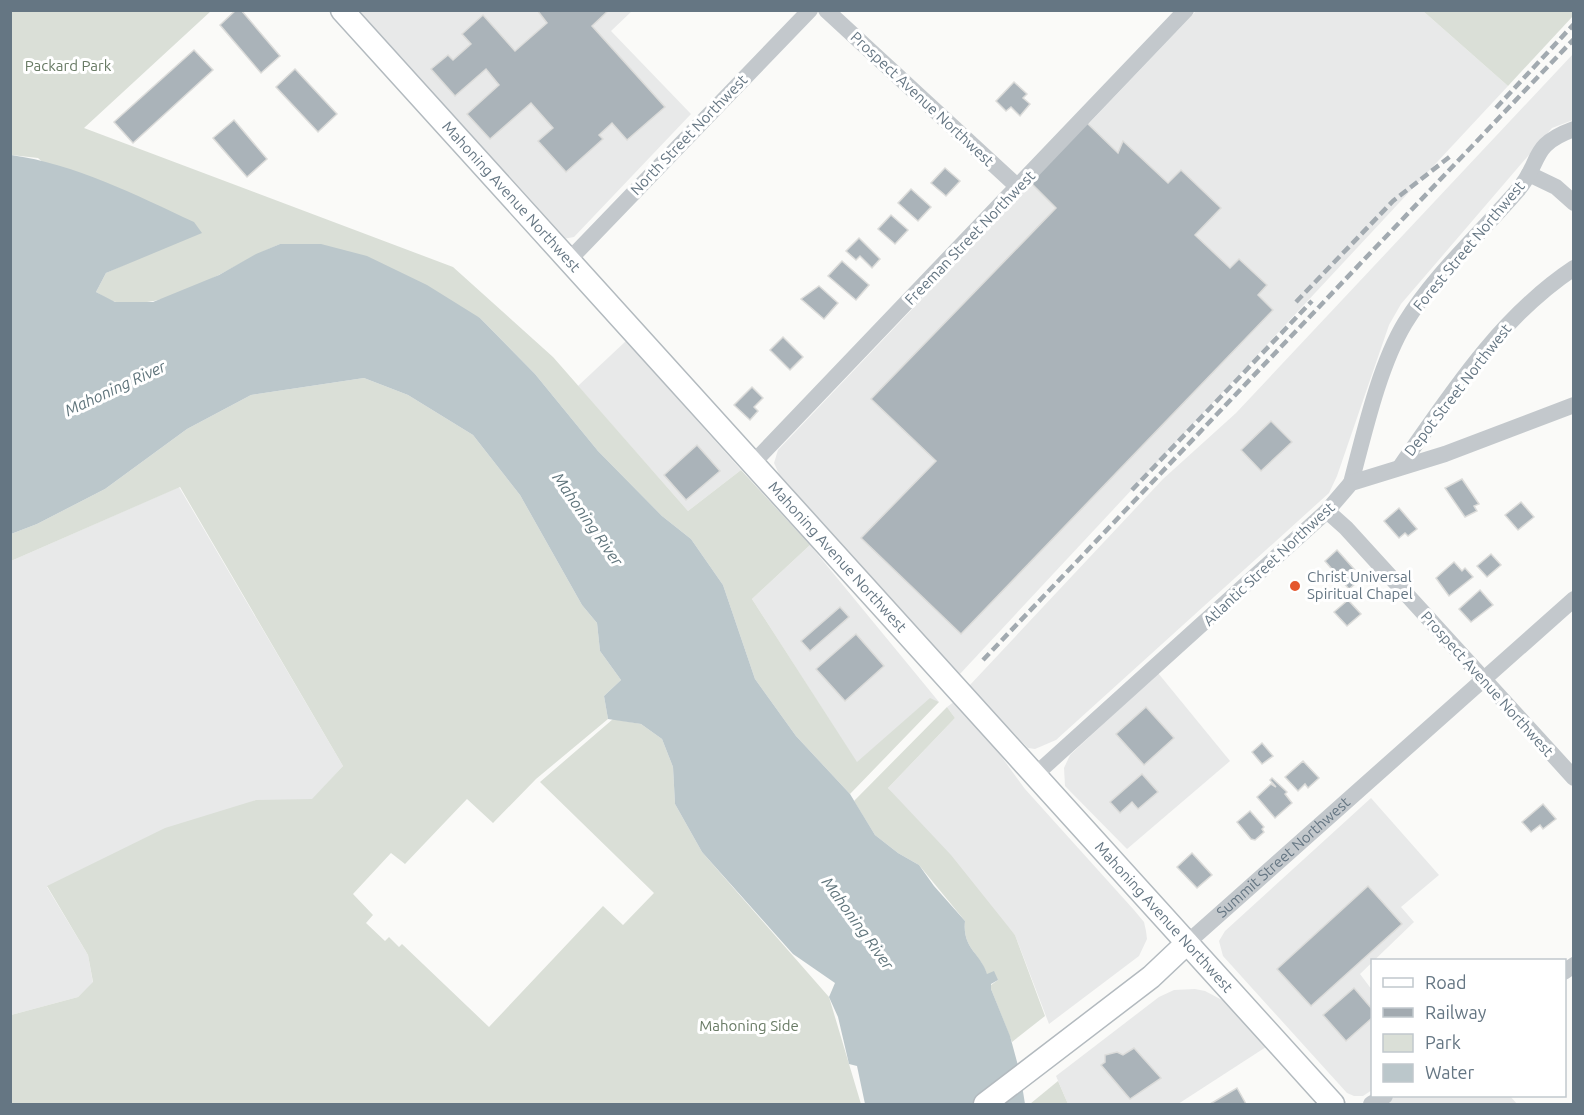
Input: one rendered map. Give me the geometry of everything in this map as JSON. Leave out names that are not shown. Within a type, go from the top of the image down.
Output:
[{"type":"main road","name":"Mahoning Avenue Northwest","points":[[342,10],[1333,1104]]},
{"type":"main road","name":"Summit Street Northwest","points":[[985,1104],[1151,977],[1187,943]]},
{"type":"street","name":"North Street Northwest","points":[[569,261],[810,10]]},
{"type":"street","name":"Prospect Avenue Northwest","points":[[826,10],[1018,187]]},
{"type":"street","name":"Freeman Street Northwest","points":[[753,464],[1186,10]]},
{"type":"street","name":"Forest Street Northwest","points":[[1351,483],[1365,429],[1393,348],[1406,322],[1435,283],[1529,174],[1539,150],[1552,139],[1574,129]]},
{"type":"street","points":[[1529,174],[1556,188],[1574,202]]},
{"type":"street","name":"Depot Street Northwest","points":[[1400,467],[1490,345],[1546,286],[1574,268]]},
{"type":"street","points":[[1351,483],[1445,454],[1574,405]]},
{"type":"street","name":"Atlantic Street Northwest","points":[[1035,775],[1327,511],[1351,483]]},
{"type":"street","name":"Prospect Avenue Northwest","points":[[1327,511],[1346,528],[1574,778]]},
{"type":"street","name":"Summit Street Northwest","points":[[1187,943],[1574,599]]},
{"type":"shaded area","points":[[355,11],[632,11],[611,31],[691,114],[574,237],[563,239]]},
{"type":"shaded area","points":[[1196,11],[1423,11],[1508,86],[959,675],[779,474],[774,463],[778,450]]},
{"type":"shaded area","points":[[1573,54],[1573,120],[1552,128],[1401,304],[1389,325],[1337,476],[1329,493],[1056,740],[1035,749],[1028,748],[969,686],[1163,479],[1236,413]]},
{"type":"shaded area","points":[[626,341],[741,470],[688,511],[578,386]]},
{"type":"shaded area","points":[[179,487],[343,766],[312,800],[256,800],[47,887],[88,955],[93,983],[78,997],[11,1015],[11,561]]},
{"type":"shaded area","points":[[810,545],[939,702],[930,699],[857,763],[752,599]]},
{"type":"shaded area","points":[[1158,673],[1230,761],[1127,849],[1065,786],[1064,768],[1070,755]]},
{"type":"shaded area","points":[[955,701],[990,741],[1025,789],[1144,922],[1147,939],[1139,956],[1049,1024],[1015,935],[888,788],[955,718],[947,707]]},
{"type":"shaded area","points":[[1371,798],[1439,875],[1401,907],[1414,922],[1376,959],[1371,959],[1371,963],[1360,974],[1371,989],[1371,1091],[1363,1096],[1347,1093],[1223,956],[1219,941],[1225,931]]},
{"type":"shaded area","points":[[1174,990],[1205,991],[1224,1001],[1266,1047],[1178,1104],[1068,1104],[1056,1076],[1159,997]]},
{"type":"shaded area","points":[[1394,1097],[1511,1097],[1517,1104],[1383,1104]]},
{"type":"green space","points":[[1573,10],[1573,16],[1508,86],[1423,11]]},
{"type":"green space","name":"Packard Park","points":[[11,11],[211,11],[84,128],[453,267],[553,357],[688,511],[741,470],[810,545],[752,599],[857,762],[930,698],[939,702],[850,794],[796,736],[755,679],[723,585],[691,539],[662,516],[598,451],[535,374],[480,318],[280,244],[200,284],[158,300],[137,303],[116,302],[96,292],[106,273],[146,255],[38,158],[11,155]]},
{"type":"green space","name":"Mahoning Side","points":[[364,378],[408,395],[473,435],[520,495],[582,605],[597,623],[600,651],[621,680],[604,696],[608,719],[536,779],[493,823],[467,799],[405,864],[391,853],[353,894],[373,915],[366,923],[385,941],[389,937],[399,947],[402,944],[489,1027],[603,906],[623,925],[654,893],[540,782],[613,719],[641,724],[662,739],[673,767],[675,804],[702,852],[829,997],[861,1104],[11,1104],[11,1015],[78,997],[93,982],[88,955],[47,886],[165,828],[256,800],[312,799],[343,766],[180,487],[11,561],[11,534],[37,524],[105,489],[187,429],[251,395]]},
{"type":"green space","points":[[947,707],[955,718],[888,788],[951,855],[1015,935],[1045,1016],[1012,1042],[991,989],[991,985],[998,980],[987,975],[981,961],[969,945],[966,938],[965,921],[919,865],[898,853],[875,835],[854,801]]},
{"type":"green space","points":[[1058,1081],[1068,1104],[1030,1104]]},
{"type":"water","name":"Mahoning River","points":[[11,155],[58,165],[105,182],[194,222],[202,233],[106,273],[96,292],[115,302],[153,302],[219,275],[256,254],[280,244],[321,244],[367,256],[427,285],[480,318],[535,374],[598,451],[662,516],[691,539],[723,585],[755,679],[796,736],[850,794],[875,835],[898,853],[919,865],[965,921],[966,938],[969,945],[987,974],[994,971],[998,980],[991,984],[991,989],[1010,1036],[1025,1104],[865,1104],[857,1066],[849,1064],[838,1017],[829,997],[835,983],[793,954],[702,852],[675,804],[673,767],[662,739],[641,724],[608,719],[604,696],[621,680],[600,651],[597,623],[582,605],[520,495],[473,435],[408,395],[364,378],[251,395],[187,429],[105,489],[37,524],[11,534]]},
{"type":"building","points":[[236,10],[241,10],[280,56],[261,73],[220,25]]},
{"type":"building","points":[[537,10],[609,10],[592,26],[665,107],[627,140],[612,123],[599,135],[603,139],[566,172],[538,141],[553,128],[531,103],[490,139],[467,114],[499,85],[486,69],[455,96],[431,69],[448,55],[453,60],[471,44],[462,34],[483,15],[515,51],[547,23]]},
{"type":"building","points":[[194,50],[213,70],[133,143],[114,122]]},
{"type":"building","points":[[295,69],[337,114],[318,132],[276,87]]},
{"type":"building","points":[[1014,82],[1027,94],[1023,98],[1030,104],[1020,116],[1011,107],[1006,111],[996,101]]},
{"type":"building","points":[[234,120],[267,159],[247,177],[213,138]]},
{"type":"building","points":[[1086,122],[1118,153],[1123,141],[1168,183],[1181,170],[1221,208],[1195,235],[1230,268],[1239,259],[1267,285],[1258,295],[1273,310],[961,634],[861,538],[936,461],[871,399],[1056,208],[1029,181]]},
{"type":"building","points":[[945,168],[960,181],[946,196],[931,183]]},
{"type":"building","points":[[911,189],[931,207],[918,221],[898,203]]},
{"type":"building","points":[[891,215],[908,230],[895,244],[878,229]]},
{"type":"building","points":[[859,238],[880,259],[872,268],[860,256],[856,260],[846,251]]},
{"type":"building","points":[[842,261],[869,285],[856,300],[828,276]]},
{"type":"building","points":[[819,286],[838,303],[824,319],[801,299]]},
{"type":"building","points":[[783,337],[803,357],[790,370],[770,350]]},
{"type":"building","points":[[752,387],[763,398],[754,407],[758,411],[750,420],[734,405]]},
{"type":"building","points":[[1271,421],[1292,442],[1261,471],[1241,450]]},
{"type":"building","points":[[697,445],[720,471],[686,500],[664,475]]},
{"type":"building","points":[[1462,479],[1479,504],[1474,506],[1477,511],[1465,517],[1445,488]]},
{"type":"building","points":[[1521,502],[1534,517],[1518,530],[1505,515]]},
{"type":"building","points":[[1399,508],[1417,529],[1408,536],[1405,533],[1399,538],[1384,521]]},
{"type":"building","points":[[1337,550],[1362,578],[1349,589],[1325,561]]},
{"type":"building","points":[[1491,554],[1501,565],[1487,577],[1477,566]]},
{"type":"building","points":[[1454,562],[1462,571],[1465,568],[1473,577],[1449,596],[1436,578]]},
{"type":"building","points":[[1480,590],[1493,605],[1471,622],[1459,609]]},
{"type":"building","points":[[1348,600],[1361,614],[1347,626],[1334,612]]},
{"type":"building","points":[[840,607],[849,617],[810,651],[801,641]]},
{"type":"building","points":[[856,634],[884,666],[845,701],[816,669]]},
{"type":"building","points":[[1146,707],[1174,738],[1144,765],[1116,734]]},
{"type":"building","points":[[1262,743],[1273,756],[1262,764],[1252,752]]},
{"type":"building","points":[[1303,761],[1319,778],[1308,788],[1305,784],[1298,791],[1285,777]]},
{"type":"building","points":[[1142,774],[1158,792],[1138,809],[1132,802],[1120,813],[1110,802]]},
{"type":"building","points":[[1272,778],[1287,792],[1285,794],[1292,803],[1275,818],[1257,797],[1271,784],[1276,787],[1270,780]]},
{"type":"building","points":[[1543,804],[1556,819],[1543,829],[1540,825],[1531,832],[1522,822]]},
{"type":"building","points":[[1250,811],[1264,827],[1262,829],[1264,832],[1255,840],[1251,839],[1237,822]]},
{"type":"building","points":[[1192,853],[1212,875],[1197,888],[1177,867]]},
{"type":"building","points":[[1368,886],[1402,924],[1311,1006],[1277,969]]},
{"type":"building","points":[[1354,988],[1371,1008],[1371,1019],[1346,1041],[1323,1015]]},
{"type":"building","points":[[1134,1048],[1161,1078],[1130,1099],[1101,1065],[1105,1062],[1105,1055],[1117,1052],[1123,1055]]},
{"type":"building","points":[[1237,1088],[1246,1104],[1210,1104]]},
{"type":"railway","points":[[1496,108],[1574,24]]},
{"type":"railway","points":[[983,660],[1574,39]]},
{"type":"railway","points":[[1296,302],[1393,201],[1452,155]]},
{"type":"railway","points":[[1132,490],[1312,301]]},
{"type":"place","name":"Christ Universal Spiritual Chapel","points":[[1295,586]]}]
